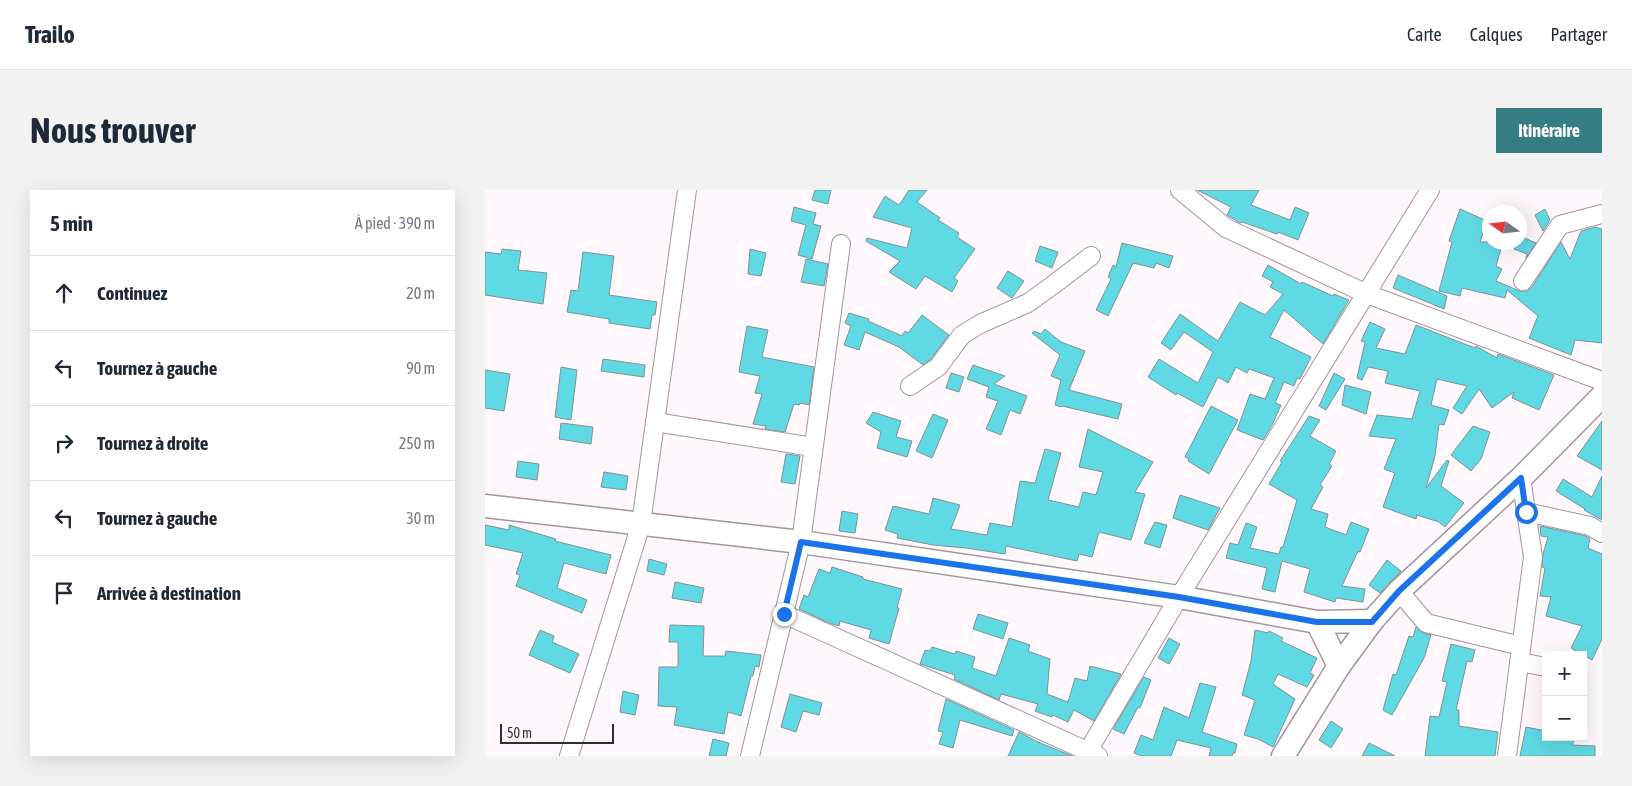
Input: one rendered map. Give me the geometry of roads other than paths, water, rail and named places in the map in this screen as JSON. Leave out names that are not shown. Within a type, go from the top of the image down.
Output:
[{"type":"main road","points":[[1283,756],[1339,666],[1372,622],[1399,591],[1521,478],[1602,396]]},
{"type":"main road","points":[[485,506],[801,542],[1179,597],[1317,622],[1372,622]]},
{"type":"main road","points":[[1317,622],[1339,666]]},
{"type":"street","points":[[569,756],[641,524],[687,190]]},
{"type":"street","points":[[1180,190],[1201,199],[1226,228],[1367,294],[1602,381]]},
{"type":"street","points":[[784,614],[1090,754],[1179,597],[1430,190]]},
{"type":"street","points":[[1523,281],[1560,225],[1602,214]]},
{"type":"street","points":[[750,756],[801,542],[841,244]]},
{"type":"street","points":[[910,386],[938,367],[962,335],[980,324],[1027,302],[1091,256]]},
{"type":"street","points":[[655,422],[813,447]]},
{"type":"street","points":[[1507,756],[1533,557],[1521,478]]},
{"type":"street","points":[[1526,512],[1590,526],[1602,533]]},
{"type":"street","points":[[1399,591],[1426,623],[1520,654],[1542,665]]}]
